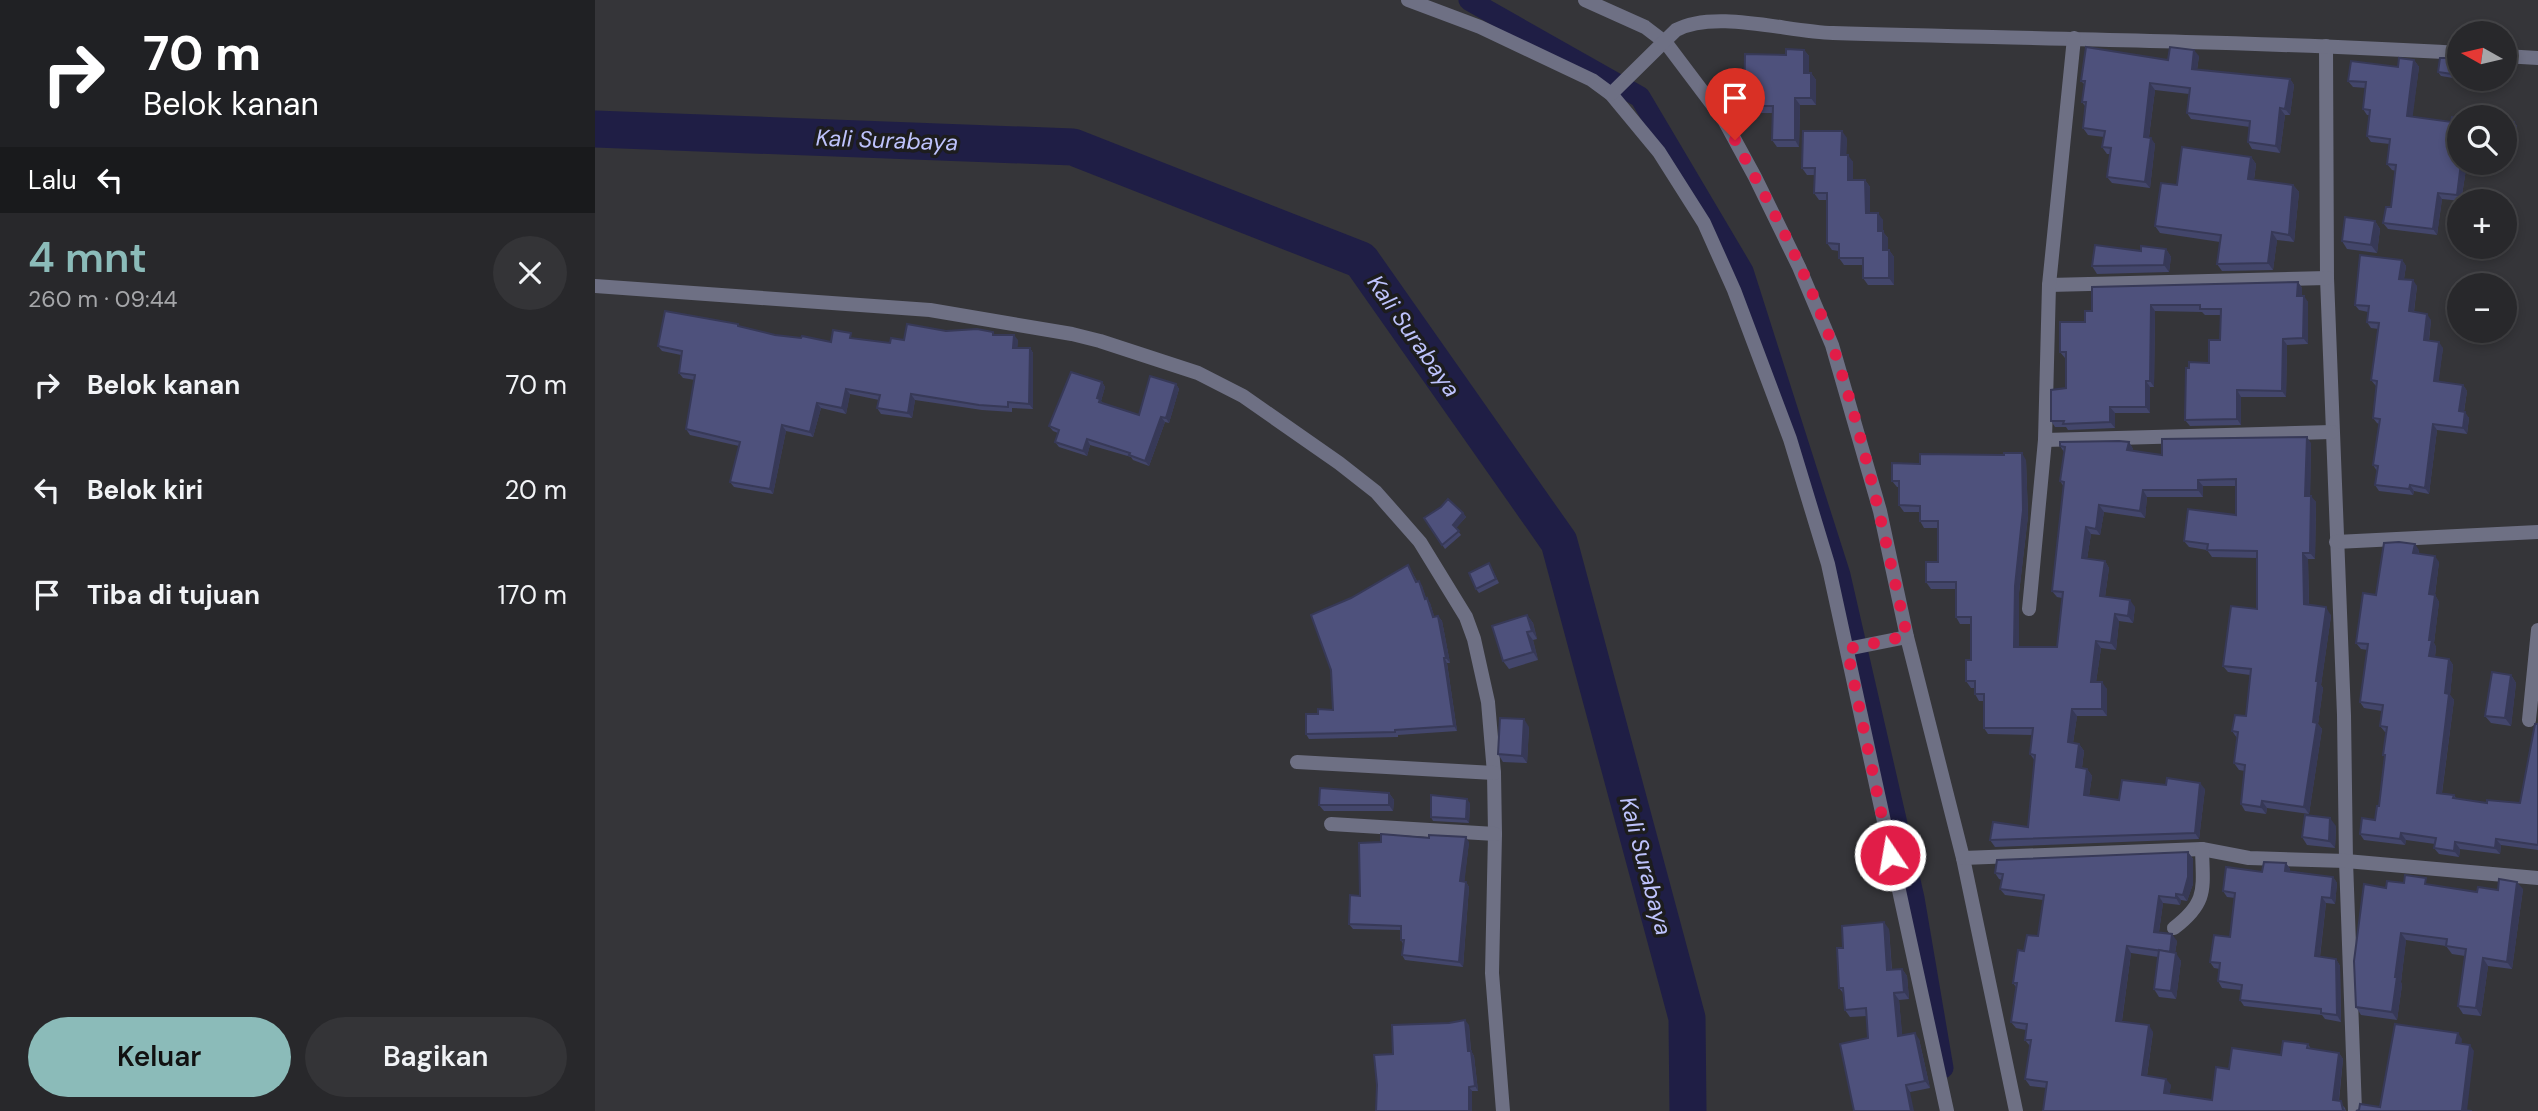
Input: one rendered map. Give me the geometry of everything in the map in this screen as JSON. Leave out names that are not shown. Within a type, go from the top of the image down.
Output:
[{"type":"street","points":[[1408,0],[1480,27],[1613,92],[1659,152],[1704,223],[1719,254],[1798,462],[1828,564],[1850,648],[1906,932],[1947,1111]]},
{"type":"street","points":[[1585,0],[1645,27],[1665,43],[1724,120],[1799,267],[1832,345],[1879,511],[1903,637],[1963,858],[2016,1111]]},
{"type":"street","points":[[1613,92],[1676,30],[1685,25],[1713,20],[1828,33],[2074,38],[2447,52]]},
{"type":"street","points":[[2029,609],[2045,440],[2049,285],[2074,38]]},
{"type":"street","points":[[2326,46],[2327,278],[2344,715],[2354,1111]]},
{"type":"street","points":[[2517,57],[2538,58]]},
{"type":"street","points":[[2049,285],[2327,278]]},
{"type":"street","points":[[595,286],[930,310],[1082,336],[1165,362],[1219,383],[1243,396],[1376,492],[1420,542],[1466,617],[1474,639],[1488,702],[1494,773],[1495,834],[1492,973],[1503,1111]]},
{"type":"street","points":[[2045,440],[2332,432]]},
{"type":"street","points":[[2336,542],[2538,532]]},
{"type":"street","points":[[2529,720],[2538,630]]},
{"type":"street","points":[[1850,648],[1903,637]]},
{"type":"street","points":[[1297,762],[1494,773]]},
{"type":"street","points":[[1331,824],[1495,834]]},
{"type":"street","points":[[1963,858],[2202,849],[2249,858],[2346,861],[2538,878]]},
{"type":"street","points":[[2174,928],[2192,915],[2199,903],[2203,884],[2202,849]]},
{"type":"building","points":[[2086,47],[2168,60],[2170,47],[2194,50],[2192,69],[2290,79],[2285,109],[2280,108],[2276,146],[2248,142],[2250,121],[2187,113],[2190,88],[2150,83],[2144,137],[2151,138],[2145,182],[2107,177],[2111,148],[2102,147],[2105,131],[2083,128],[2086,102],[2082,102],[2085,81],[2081,81]]},
{"type":"building","points":[[1786,49],[1804,50],[1804,73],[1811,73],[1811,98],[1795,98],[1795,140],[1772,140],[1773,106],[1744,106],[1745,54],[1786,55]]},
{"type":"building","points":[[2399,58],[2414,60],[2407,116],[2447,121],[2447,175],[2460,175],[2458,189],[2447,189],[2447,194],[2438,193],[2433,229],[2383,223],[2386,207],[2391,207],[2396,165],[2387,164],[2390,139],[2367,136],[2370,110],[2363,109],[2366,82],[2348,81],[2351,61],[2398,67]]},
{"type":"building","points":[[2440,58],[2447,58],[2447,73],[2438,72]]},
{"type":"building","points":[[1803,131],[1842,131],[1841,155],[1848,155],[1848,180],[1865,180],[1866,213],[1878,213],[1878,231],[1883,231],[1883,250],[1889,250],[1889,278],[1863,278],[1863,258],[1839,258],[1839,244],[1827,243],[1827,193],[1814,193],[1815,168],[1802,168]]},
{"type":"building","points":[[2182,147],[2251,157],[2248,179],[2293,185],[2289,235],[2272,232],[2268,263],[2217,264],[2221,235],[2155,226],[2161,183],[2177,185]]},
{"type":"building","points":[[2345,217],[2375,221],[2371,245],[2342,241]]},
{"type":"building","points":[[2095,245],[2141,251],[2141,246],[2166,249],[2164,265],[2092,266]]},
{"type":"building","points":[[2360,255],[2402,260],[2399,279],[2413,280],[2409,311],[2427,314],[2424,340],[2439,342],[2434,381],[2463,385],[2459,411],[2465,412],[2463,428],[2433,424],[2425,488],[2375,485],[2378,466],[2373,465],[2380,419],[2373,418],[2377,381],[2371,380],[2379,323],[2367,322],[2369,306],[2355,305]]},
{"type":"building","points":[[2298,282],[2297,296],[2304,296],[2303,338],[2283,339],[2282,391],[2237,390],[2237,419],[2185,420],[2186,368],[2189,368],[2189,362],[2209,363],[2209,340],[2220,340],[2221,309],[2200,309],[2200,305],[2151,305],[2150,381],[2146,381],[2146,407],[2110,407],[2110,422],[2063,424],[2064,421],[2051,421],[2051,390],[2066,388],[2066,352],[2060,352],[2060,322],[2085,322],[2085,311],[2092,311],[2092,287]]},
{"type":"building","points":[[665,311],[738,324],[775,335],[802,336],[831,342],[833,330],[851,333],[850,338],[890,343],[891,338],[904,340],[907,324],[946,331],[977,329],[993,332],[993,335],[1014,335],[1013,348],[1030,348],[1029,404],[1008,402],[1008,407],[979,405],[911,394],[908,413],[877,408],[880,395],[846,389],[842,408],[817,403],[810,432],[782,425],[770,489],[730,482],[740,442],[686,429],[695,375],[679,373],[682,351],[658,346]]},
{"type":"building","points":[[1071,372],[1102,382],[1097,398],[1100,399],[1099,402],[1139,415],[1150,376],[1176,384],[1166,418],[1161,417],[1145,461],[1129,455],[1130,453],[1087,439],[1083,451],[1055,442],[1059,430],[1049,426]]},
{"type":"building","points":[[2307,437],[2305,496],[2311,496],[2310,553],[2303,553],[2304,604],[2326,607],[2326,610],[2316,681],[2313,722],[2317,723],[2304,807],[2262,801],[2261,807],[2241,804],[2245,765],[2234,763],[2238,732],[2232,731],[2235,715],[2246,716],[2251,669],[2223,666],[2231,606],[2257,609],[2257,551],[2207,550],[2208,544],[2184,541],[2188,509],[2236,515],[2236,479],[2198,480],[2198,490],[2143,490],[2140,511],[2099,505],[2096,529],[2086,527],[2082,558],[2105,561],[2100,596],[2130,600],[2128,616],[2115,614],[2111,643],[2096,641],[2091,682],[2102,682],[2102,709],[2072,709],[2068,742],[2079,744],[2076,767],[2087,769],[2084,795],[2119,800],[2122,780],[2166,785],[2167,778],[2200,783],[2195,833],[1990,840],[1993,822],[2028,827],[2035,755],[2030,754],[2033,728],[1984,728],[1984,694],[1975,694],[1975,681],[1966,681],[1966,660],[1971,660],[1971,617],[1956,617],[1956,582],[1926,582],[1926,562],[1938,562],[1938,521],[1920,521],[1920,506],[1899,505],[1899,481],[1892,481],[1892,463],[1920,464],[1920,454],[2022,453],[2023,510],[2015,586],[2014,647],[2057,647],[2063,592],[2052,591],[2064,482],[2060,481],[2065,447],[2060,446],[2060,442],[2129,442],[2127,450],[2162,455],[2162,439]]},
{"type":"building","points":[[1448,499],[1463,513],[1453,525],[1459,531],[1442,545],[1424,518]]},
{"type":"building","points":[[2384,543],[2415,544],[2413,553],[2435,556],[2429,594],[2435,595],[2429,656],[2449,659],[2445,693],[2449,694],[2437,793],[2487,803],[2487,800],[2520,803],[2535,724],[2538,724],[2538,845],[2496,839],[2495,848],[2455,842],[2454,851],[2434,848],[2436,838],[2401,833],[2400,839],[2360,834],[2362,818],[2375,820],[2379,806],[2387,727],[2380,726],[2383,705],[2360,702],[2368,644],[2356,643],[2363,593],[2376,595]]},
{"type":"building","points":[[1489,563],[1496,579],[1476,589],[1469,573]]},
{"type":"building","points":[[1408,565],[1416,582],[1419,581],[1433,617],[1438,616],[1454,726],[1395,732],[1306,734],[1306,714],[1318,714],[1318,709],[1333,710],[1331,670],[1311,615],[1351,598]]},
{"type":"building","points":[[1527,615],[1532,631],[1527,632],[1533,652],[1503,661],[1492,626]]},
{"type":"building","points":[[2492,672],[2511,675],[2505,718],[2485,716]]},
{"type":"building","points":[[1500,718],[1524,719],[1522,756],[1498,754]]},
{"type":"building","points":[[1320,788],[1389,793],[1389,805],[1319,805]]},
{"type":"building","points":[[1431,795],[1467,799],[1466,819],[1431,817]]},
{"type":"building","points":[[2305,815],[2330,818],[2329,841],[2302,837]]},
{"type":"building","points":[[1381,834],[1429,838],[1429,835],[1466,837],[1460,881],[1466,882],[1459,962],[1402,955],[1404,940],[1401,940],[1401,926],[1349,924],[1350,895],[1360,896],[1359,843],[1381,842]]},
{"type":"building","points":[[2188,852],[2188,877],[2183,895],[2176,894],[2176,898],[2159,896],[2154,932],[2172,934],[2170,952],[2127,946],[2116,1021],[2149,1025],[2142,1075],[2166,1079],[2164,1093],[2212,1100],[2216,1067],[2229,1069],[2232,1048],[2281,1055],[2283,1041],[2308,1044],[2307,1048],[2339,1053],[2333,1100],[2341,1101],[2345,1111],[2043,1111],[2047,1082],[2025,1079],[2031,1040],[2025,1040],[2027,1024],[2011,1022],[2017,983],[2013,983],[2018,950],[2024,951],[2027,935],[2038,936],[2044,895],[2000,889],[2003,874],[1995,873],[1997,860]]},
{"type":"building","points":[[2264,862],[2286,863],[2285,871],[2333,877],[2331,898],[2322,897],[2315,956],[2336,959],[2337,1015],[2321,1013],[2321,1009],[2240,1000],[2242,985],[2218,981],[2220,963],[2210,962],[2214,935],[2230,937],[2235,893],[2223,891],[2226,867],[2262,872]]},
{"type":"building","points":[[2405,875],[2426,878],[2425,884],[2477,892],[2478,887],[2498,890],[2499,879],[2517,882],[2507,962],[2483,958],[2476,1008],[2458,1006],[2466,949],[2446,946],[2447,939],[2401,933],[2392,1012],[2356,1007],[2354,961],[2364,884],[2386,888],[2387,881],[2404,883]]},
{"type":"building","points":[[1884,922],[1887,970],[1902,969],[1904,992],[1894,993],[1898,1036],[1915,1033],[1925,1081],[1906,1085],[1911,1111],[1854,1111],[1840,1044],[1868,1038],[1866,1008],[1845,1010],[1843,988],[1839,988],[1837,948],[1843,948],[1842,926]]},
{"type":"building","points":[[2159,950],[2176,953],[2171,991],[2154,989]]},
{"type":"building","points":[[1465,1020],[1475,1086],[1469,1087],[1469,1111],[1376,1111],[1374,1055],[1393,1054],[1392,1025]]},
{"type":"building","points":[[2395,1024],[2458,1033],[2456,1043],[2470,1045],[2462,1110],[2472,1111],[2356,1111],[2359,1110],[2360,1104],[2380,1107]]},
{"type":"waterway","points":[[1469,0],[1640,97],[1743,271],[1840,575],[1914,898],[1943,1068]]},
{"type":"waterway","name":"Kali Surabaya","points":[[595,129],[1073,147],[1361,260],[1559,542],[1687,1018],[1688,1111]]},
{"type":"route","points":[[1735,140],[1799,267],[1832,345],[1879,511],[1907,636],[1847,649],[1890,855]]}]
